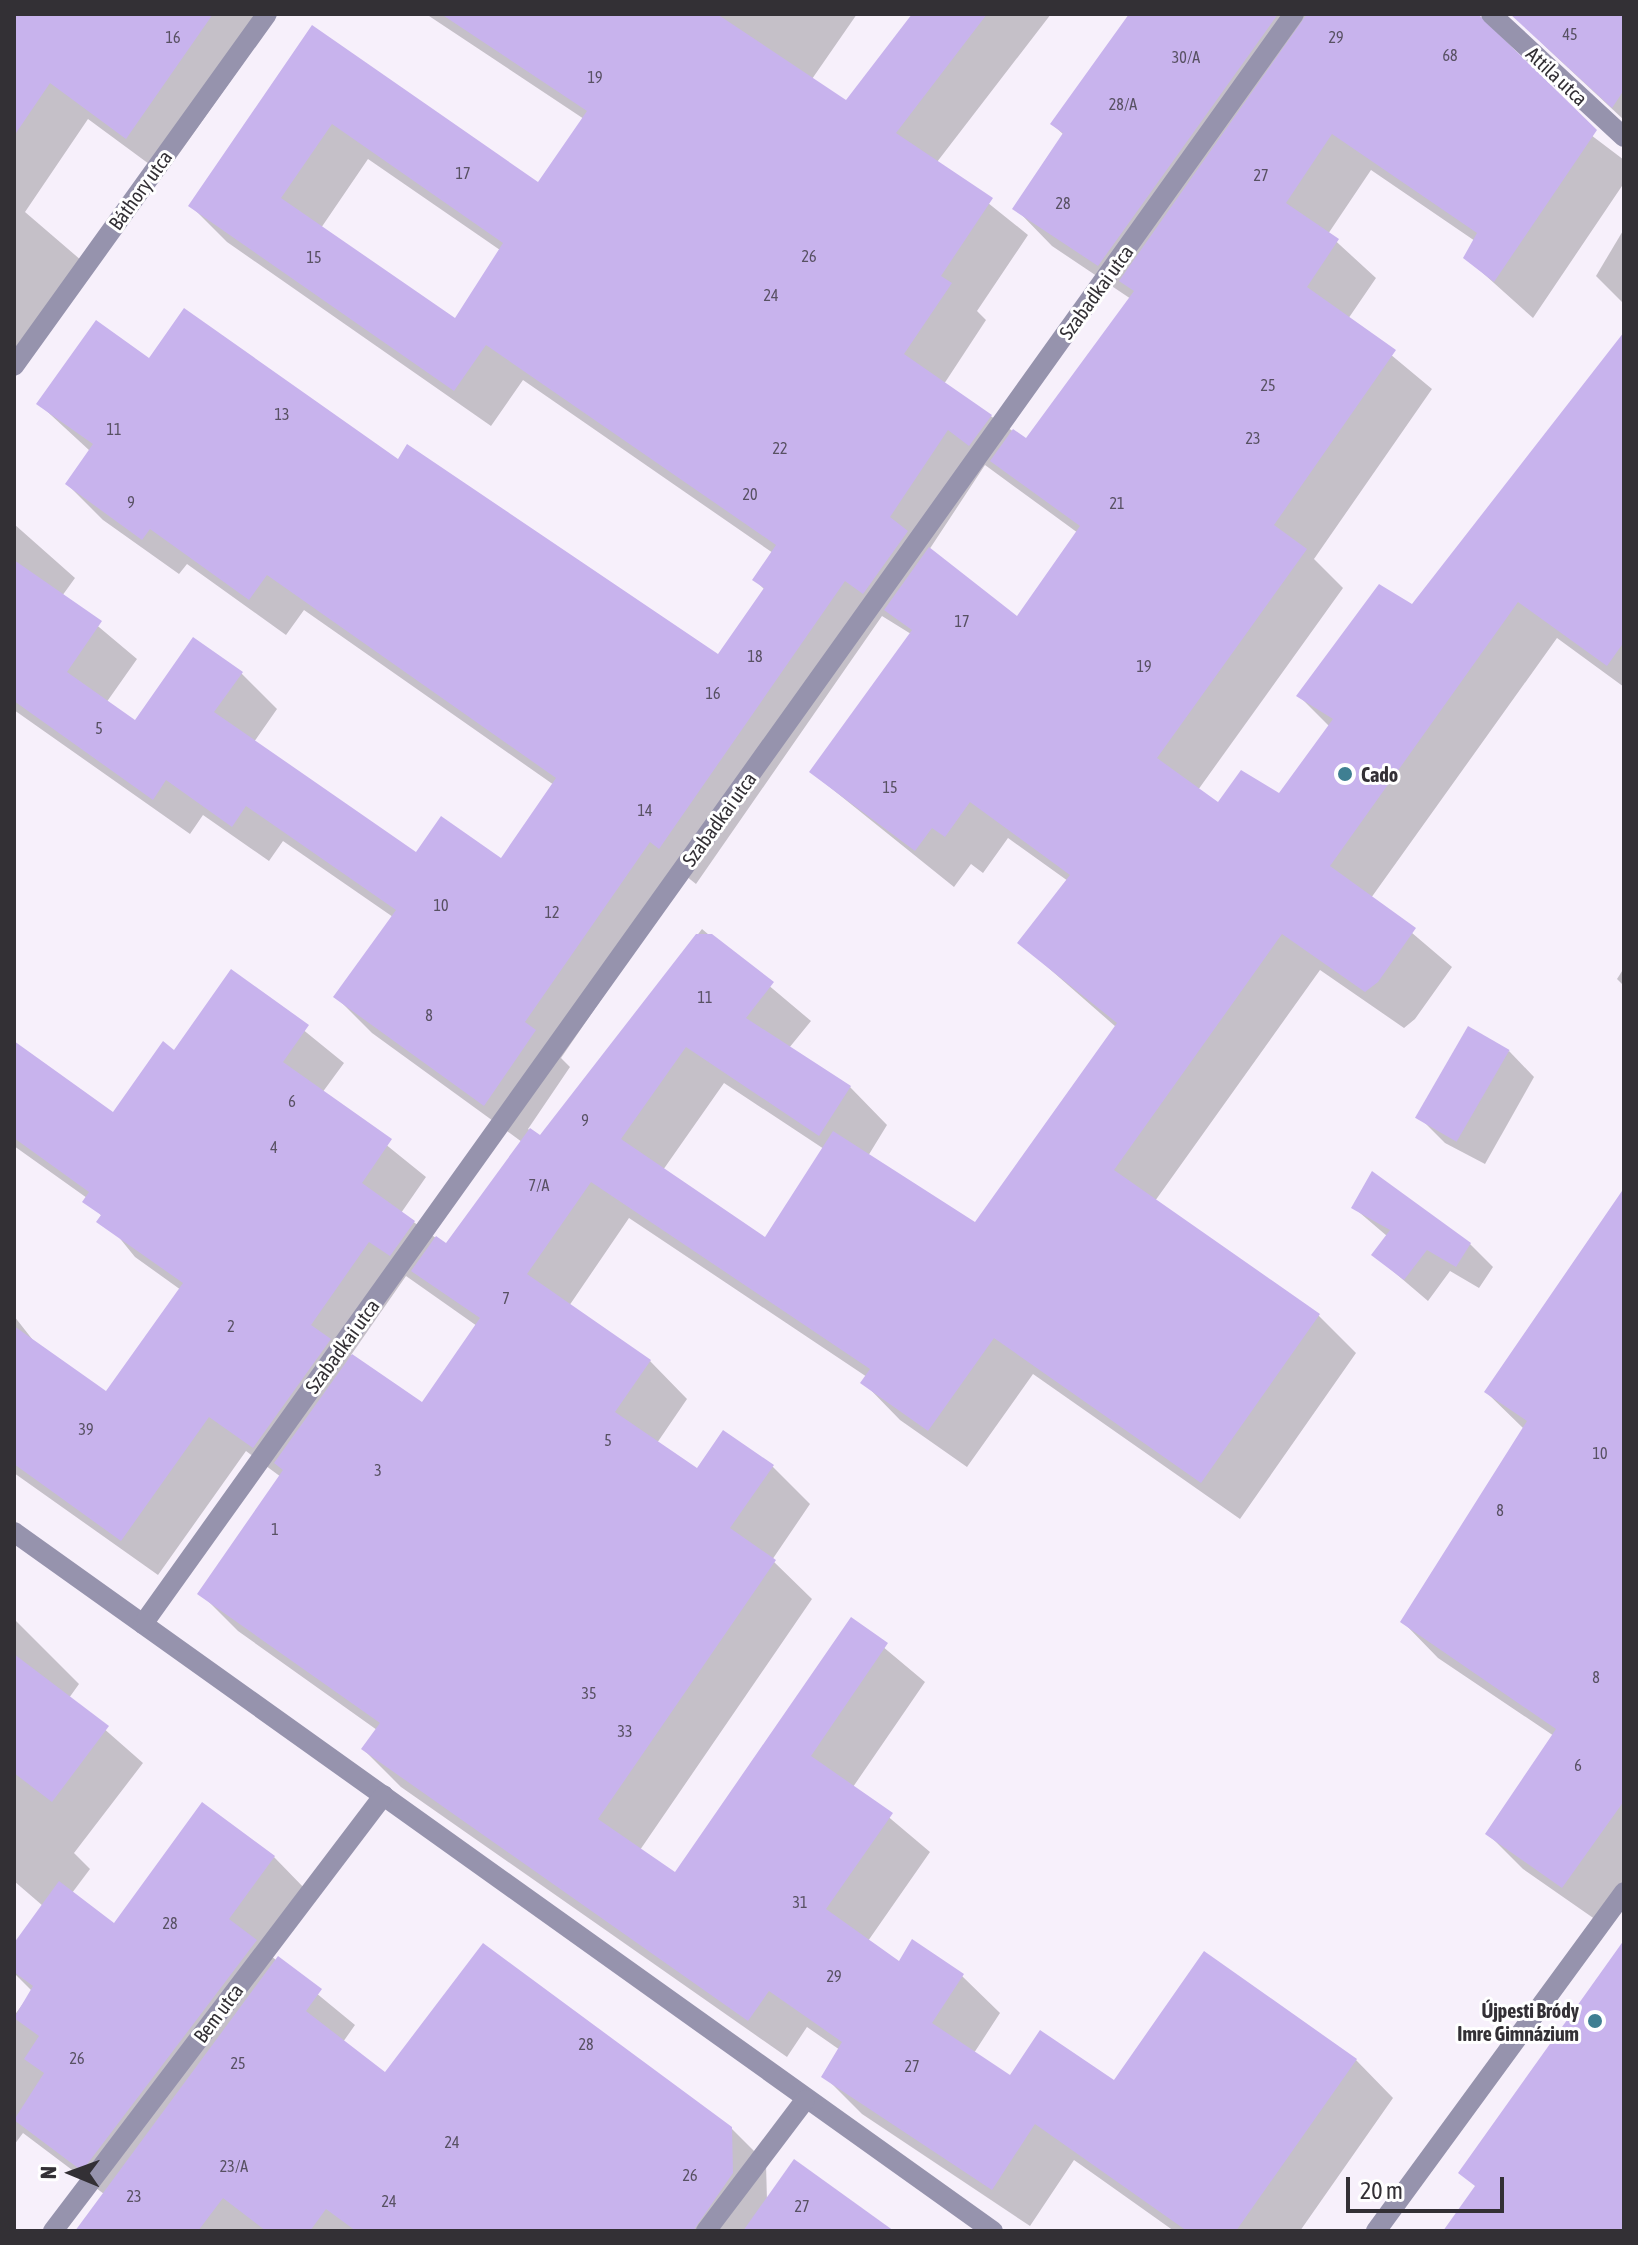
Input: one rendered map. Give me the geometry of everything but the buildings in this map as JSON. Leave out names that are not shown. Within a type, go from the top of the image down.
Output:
[{"type":"street","name":"Báthory utca","points":[[14,366],[267,14]]},
{"type":"street","name":"Szabadkai utca","points":[[143,1624],[1294,14]]},
{"type":"street","name":"Attila utca","points":[[1491,14],[1624,137]]},
{"type":"street","points":[[14,1532],[805,2100],[993,2231]]},
{"type":"street","name":"Bem utca","points":[[53,2231],[384,1795]]},
{"type":"street","points":[[1376,2231],[1624,1892]]},
{"type":"street","points":[[706,2231],[805,2100]]},
{"type":"place","name":"Cado","points":[[1345,774]]},
{"type":"place","name":"Újpesti Bródy Imre Gimnázium","points":[[1595,2021]]}]
